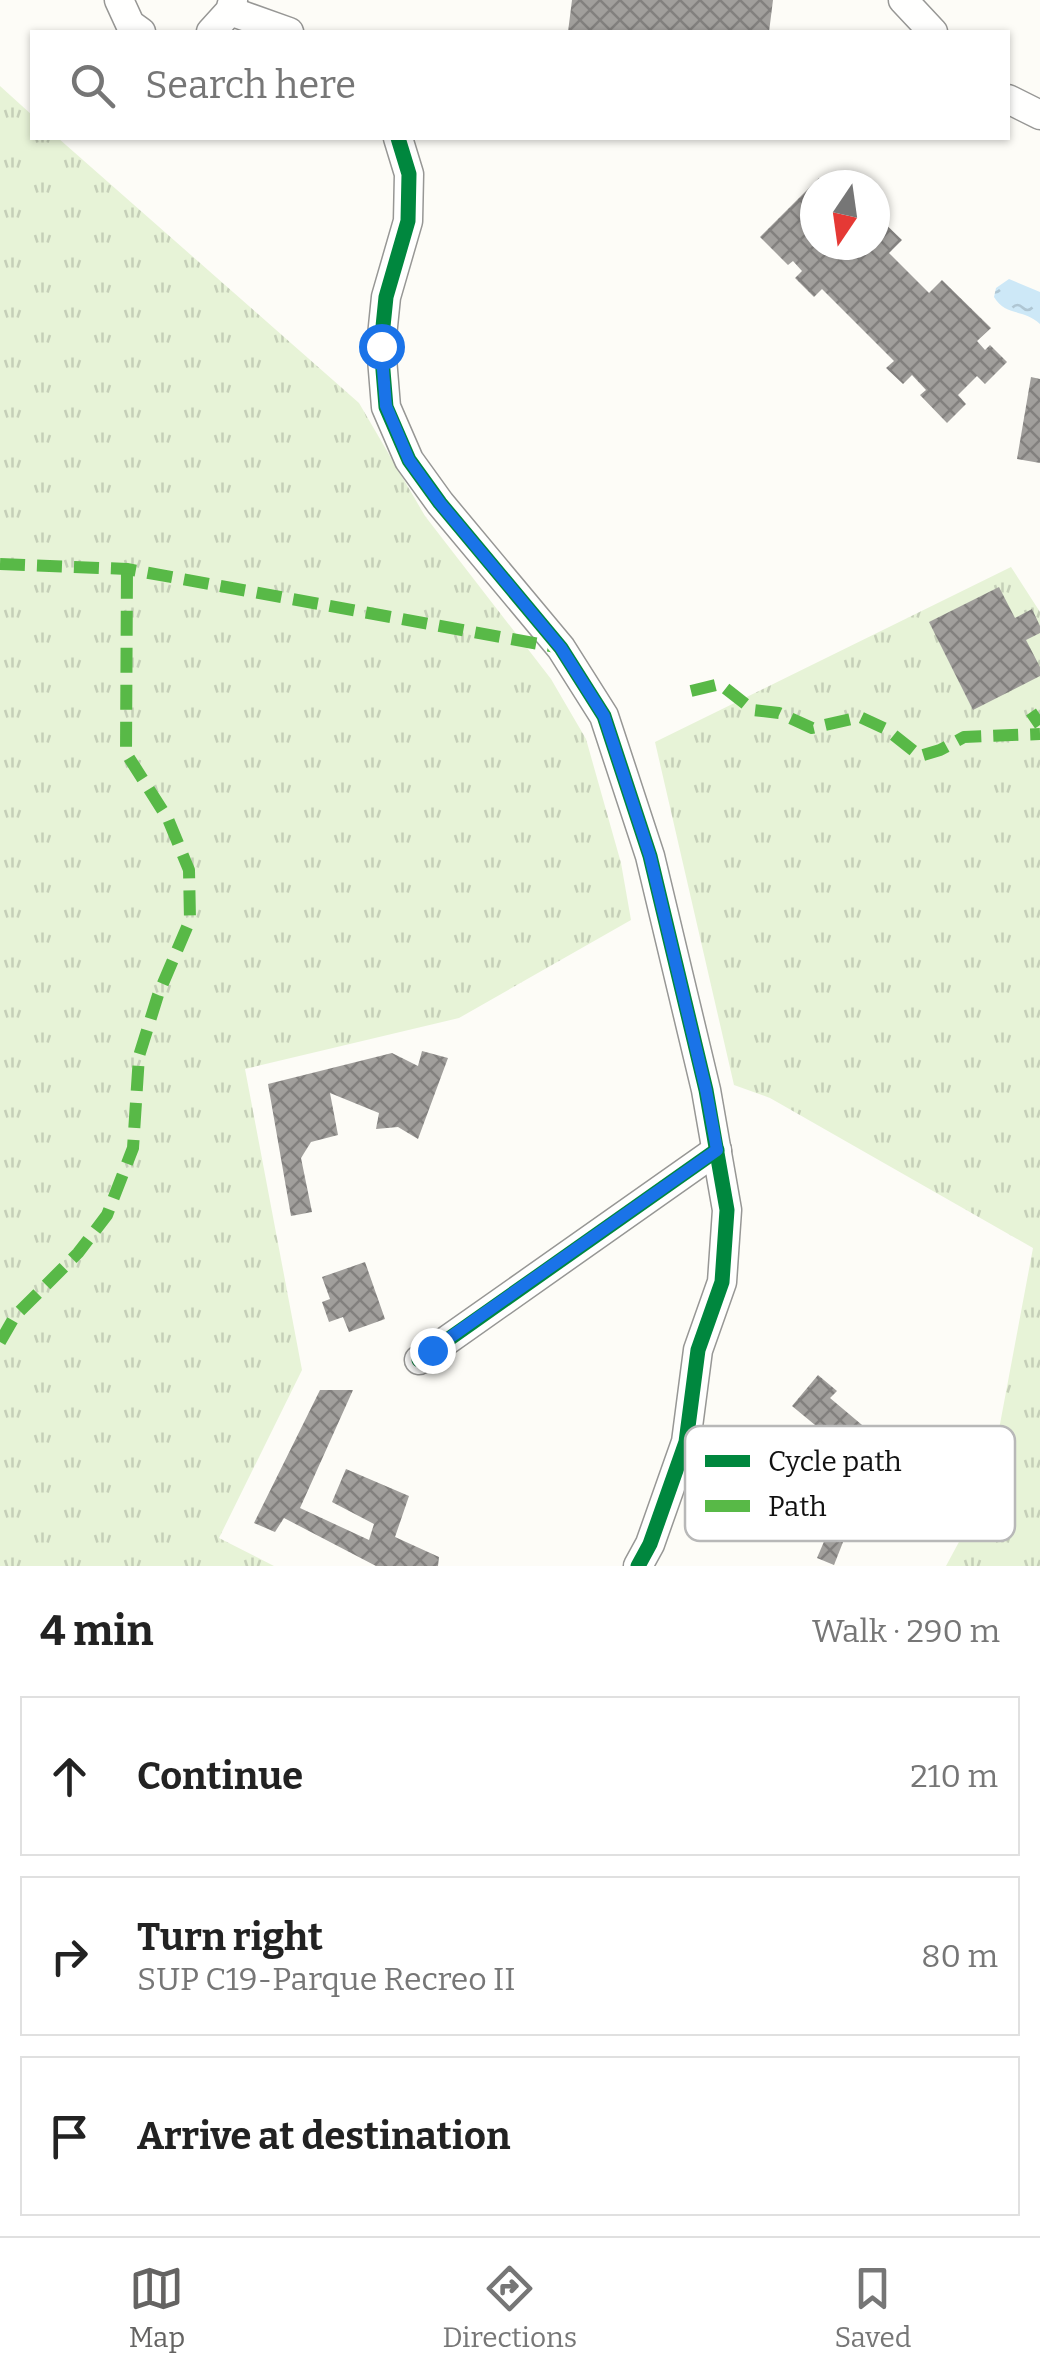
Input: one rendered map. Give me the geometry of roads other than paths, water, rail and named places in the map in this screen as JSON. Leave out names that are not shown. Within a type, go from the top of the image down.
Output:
[{"type":"street","points":[[118,0],[130,24],[138,30]]},
{"type":"street","points":[[903,0],[931,30]]},
{"type":"street","points":[[213,30],[232,5],[285,30]]},
{"type":"street","points":[[1010,101],[1040,115]]},
{"type":"street","points":[[399,140],[409,174],[408,221],[386,297],[381,346],[386,406],[409,460],[561,648],[604,716],[650,856],[706,1090],[727,1210],[722,1282],[698,1350],[688,1426]]},
{"type":"street","points":[[418,1360],[717,1150]]},
{"type":"street","points":[[638,1566],[650,1544],[685,1445]]},
{"type":"water","points":[[1009,279],[1040,292],[1040,324],[998,303],[994,297],[996,288]]}]
